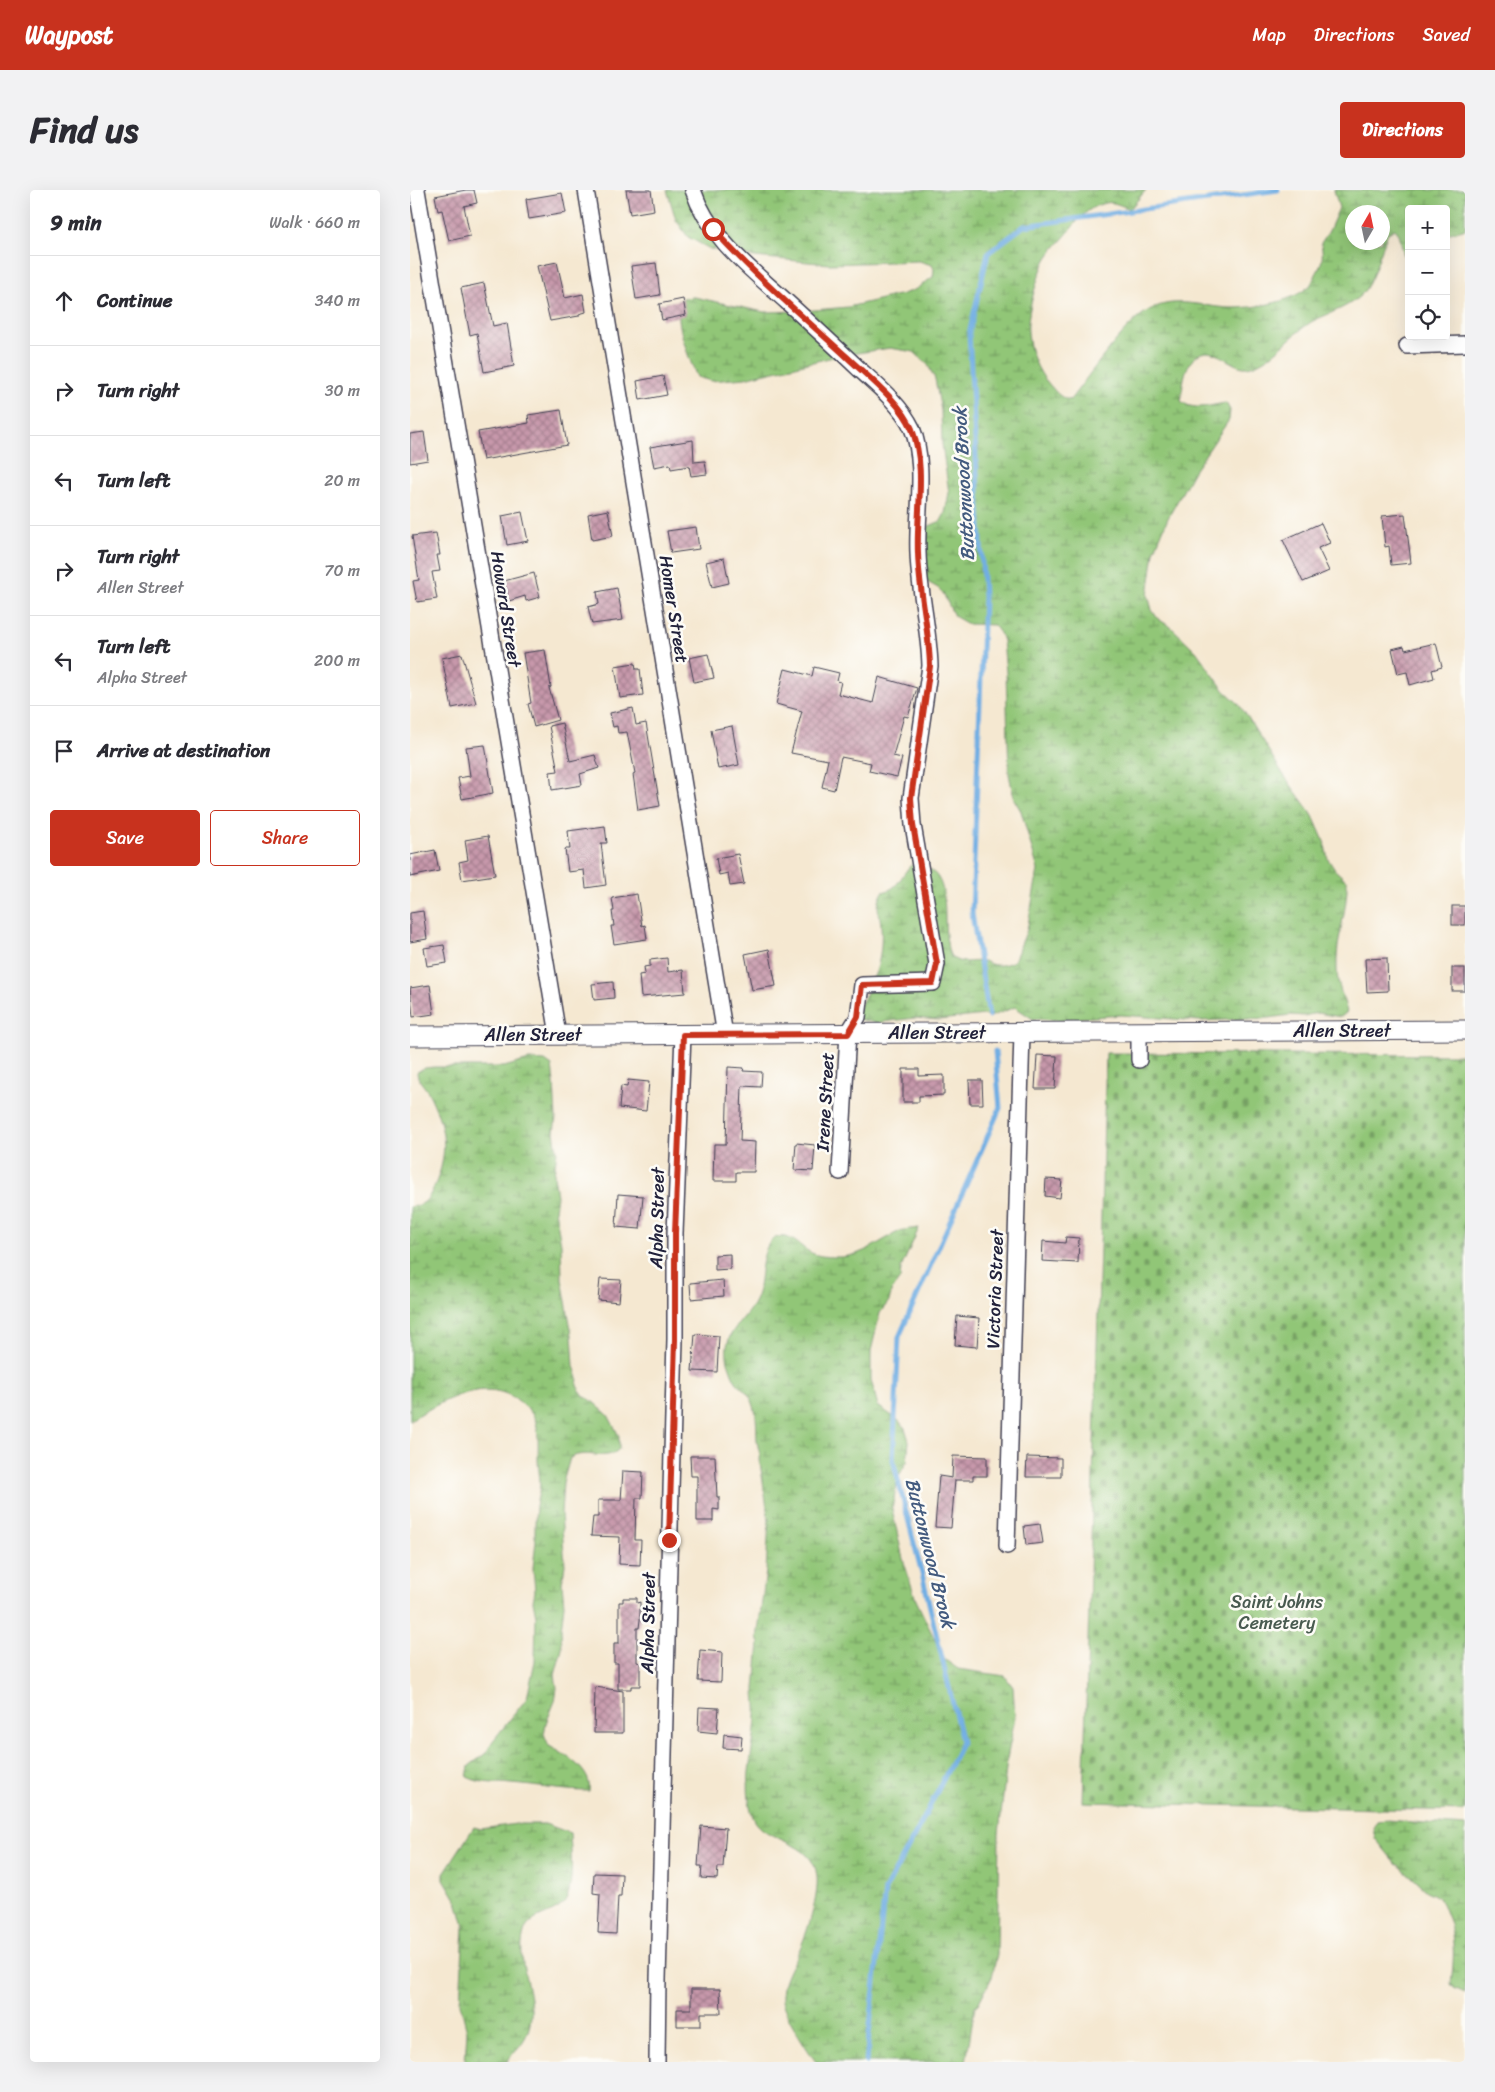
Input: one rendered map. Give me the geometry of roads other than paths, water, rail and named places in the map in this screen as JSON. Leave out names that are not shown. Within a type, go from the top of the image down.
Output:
[{"type":"street","name":"Howard Street","points":[[417,190],[558,1035]]},
{"type":"street","name":"Homer Street","points":[[586,190],[724,1035]]},
{"type":"street","points":[[693,190],[699,208],[713,229],[742,261],[876,384],[899,408],[912,428],[918,451],[920,593],[929,644],[930,666],[911,798],[913,825],[937,964],[933,983],[862,985],[858,1017],[848,1034]]},
{"type":"street","points":[[1407,346],[1465,344]]},
{"type":"street","name":"Allen Street","points":[[410,1036],[1465,1030]]},
{"type":"street","name":"Victoria Street","points":[[1006,1546],[1022,1032]]},
{"type":"street","points":[[1139,1060],[1140,1032]]},
{"type":"street","name":"Irene Street","points":[[840,1172],[848,1034]]},
{"type":"street","name":"Alpha Street","points":[[657,2062],[675,1340],[675,1233],[683,1035]]},
{"type":"waterway","name":"Buttonwood Brook","points":[[989,1016],[972,914],[984,597],[969,334],[988,253],[1024,226],[1278,190]]},
{"type":"waterway","name":"Buttonwood Brook","points":[[866,2062],[885,1890],[962,1742],[893,1460],[899,1337],[1000,1108],[995,1051]]},
{"type":"park label","name":"Saint Johns Cemetery","points":[[1277,1612]]}]
